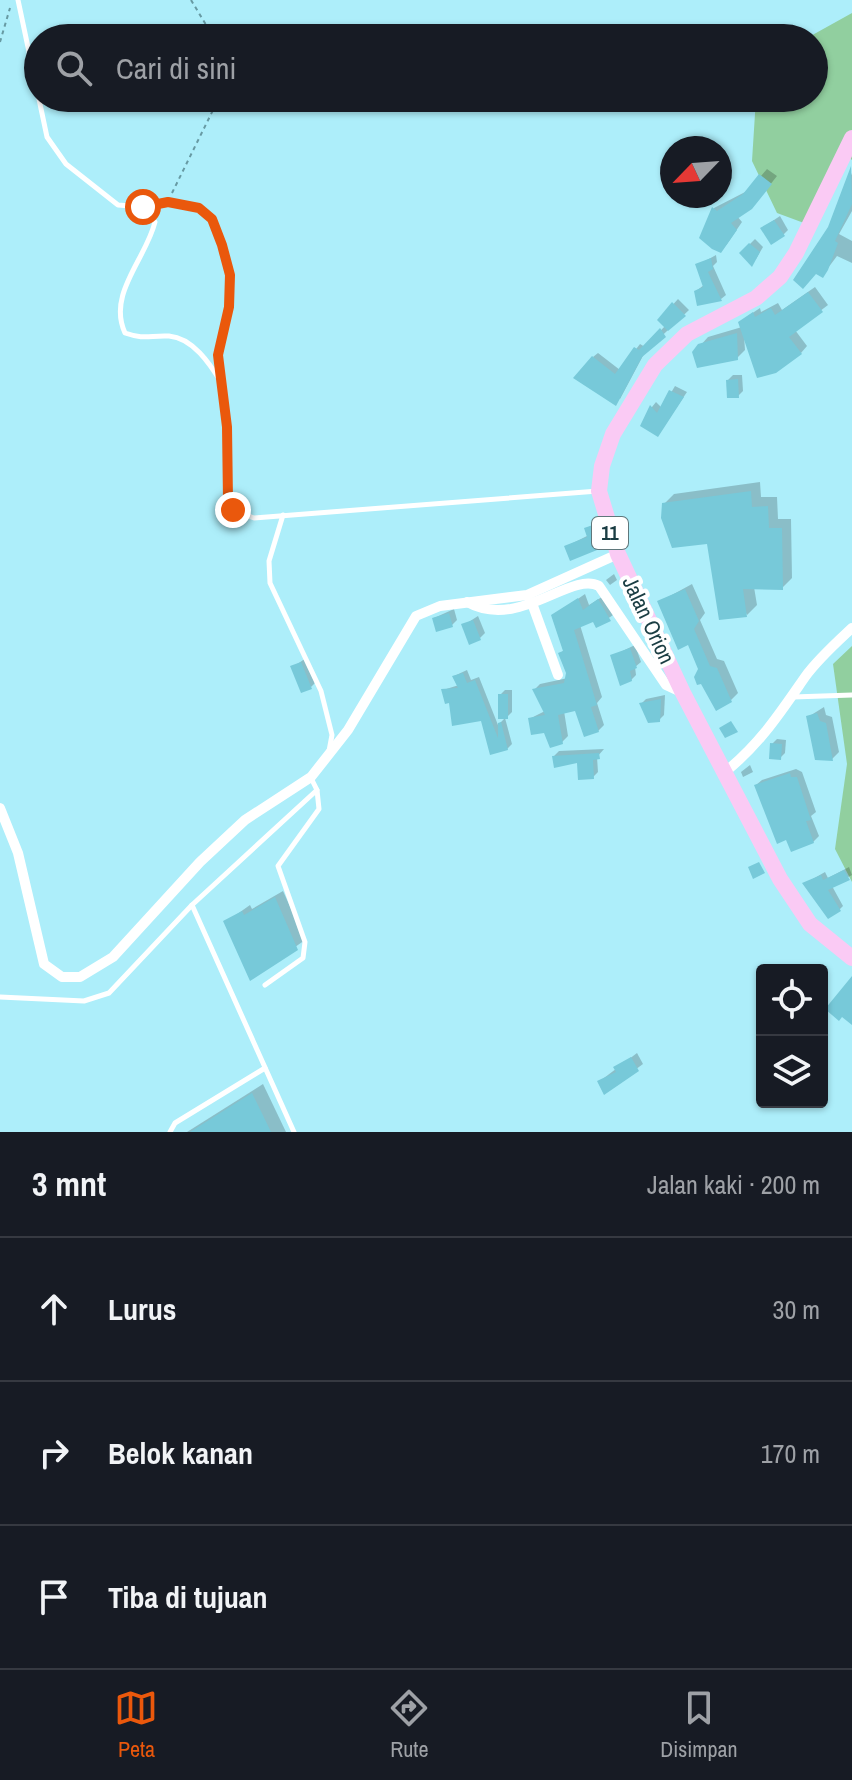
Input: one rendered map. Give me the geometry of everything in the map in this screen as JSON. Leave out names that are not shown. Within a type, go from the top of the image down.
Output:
[{"type":"highway","name":"Jalan Orion","points":[[852,138],[796,253],[780,277],[756,298],[687,334],[655,365],[613,434],[602,466],[599,491],[618,554],[683,693],[796,905],[810,924],[852,958]]},
{"type":"street","points":[[0,808],[18,853],[44,964],[62,977],[74,978],[96,970],[113,957],[200,862],[245,820],[311,777],[380,679],[412,620],[425,610],[466,601],[527,595],[618,554]]},
{"type":"street","points":[[466,601],[483,609],[533,606],[584,583],[599,586],[666,685],[683,693]]},
{"type":"street","points":[[533,606],[558,675]]},
{"type":"street","points":[[725,772],[750,752],[806,676],[852,628]]},
{"type":"lane","points":[[16,0],[24,36]]},
{"type":"lane","points":[[41,112],[54,149],[82,180],[118,205],[143,207],[168,202],[199,208],[212,219],[230,275],[229,307],[218,355],[224,387],[228,500],[233,510],[244,516],[283,515],[599,491]]},
{"type":"lane","points":[[143,207],[155,222],[120,298],[119,321],[125,333],[143,339],[172,336],[197,349],[224,387]]},
{"type":"lane","points":[[283,515],[269,561],[270,583],[321,691],[332,735],[328,756]]},
{"type":"lane","points":[[792,697],[852,695]]},
{"type":"lane","points":[[265,985],[303,958],[305,942],[278,866],[319,809],[317,790],[311,777]]},
{"type":"lane","points":[[0,997],[96,999],[120,984],[192,905],[317,790]]},
{"type":"lane","points":[[192,905],[294,1132]]},
{"type":"lane","points":[[170,1132],[175,1123],[265,1068]]},
{"type":"path","points":[[0,42],[16,0]]},
{"type":"path","points":[[191,0],[206,24]]},
{"type":"path","points":[[168,202],[212,112]]},
{"type":"green space","points":[[852,13],[852,160],[841,151],[804,223],[777,213],[752,161],[755,112],[828,112],[828,26]]},
{"type":"green space","points":[[852,646],[852,882],[835,849],[847,764],[833,664]]},
{"type":"building","points":[[851,166],[852,204],[835,241],[838,243],[828,270],[823,278],[816,274],[803,289],[793,280],[828,227]]},
{"type":"building","points":[[759,174],[772,184],[752,209],[731,223],[737,230],[721,253],[712,249],[699,238],[712,208],[717,211],[732,208],[732,201],[743,194]]},
{"type":"building","points":[[774,220],[785,236],[771,245],[760,228]]},
{"type":"building","points":[[749,243],[760,252],[752,267],[739,253]]},
{"type":"building","points":[[711,258],[713,269],[708,272],[722,301],[697,306],[694,291],[703,287],[695,264]]},
{"type":"building","points":[[808,292],[823,312],[789,337],[802,354],[776,373],[757,378],[738,322],[753,312],[755,317],[771,308],[775,315]]},
{"type":"building","points":[[672,302],[686,316],[668,331],[657,320]]},
{"type":"building","points":[[660,328],[666,337],[642,357],[616,406],[573,378],[592,356],[615,374],[634,347],[639,350]]},
{"type":"building","points":[[737,333],[738,360],[697,368],[692,352],[698,344]]},
{"type":"building","points":[[738,379],[739,398],[727,398],[726,380]]},
{"type":"building","points":[[669,390],[684,397],[658,437],[640,426],[650,405],[657,413]]},
{"type":"building","points":[[751,491],[752,507],[768,506],[769,528],[782,528],[783,590],[743,589],[747,617],[719,620],[707,544],[672,548],[661,518],[662,503]]},
{"type":"building","points":[[593,525],[602,548],[570,561],[564,546],[587,537],[584,528]]},
{"type":"building","points":[[685,589],[699,621],[694,629],[710,666],[717,668],[732,702],[716,711],[701,684],[697,685],[694,677],[698,669],[688,645],[678,650],[657,601]]},
{"type":"building","points":[[578,598],[583,610],[598,599],[611,621],[596,628],[593,622],[574,630],[597,705],[591,707],[599,732],[584,737],[575,711],[558,715],[563,744],[550,748],[544,733],[531,735],[528,718],[545,715],[532,689],[564,683],[566,673],[558,653],[563,651],[551,615]]},
{"type":"building","points":[[449,613],[453,627],[436,632],[432,618]]},
{"type":"building","points":[[473,620],[481,640],[469,645],[461,624]]},
{"type":"building","points":[[630,648],[637,668],[630,671],[632,681],[620,686],[610,655]]},
{"type":"building","points":[[301,662],[312,689],[301,693],[290,666]]},
{"type":"building","points":[[463,673],[467,683],[475,680],[498,738],[498,723],[501,722],[508,750],[490,755],[481,721],[452,726],[449,703],[445,704],[441,689],[458,688],[452,676]]},
{"type":"building","points":[[498,694],[508,694],[508,719],[498,719]]},
{"type":"building","points":[[661,699],[660,722],[648,723],[639,703]]},
{"type":"building","points":[[817,713],[820,721],[826,723],[833,761],[815,760],[806,716]]},
{"type":"building","points":[[731,721],[738,732],[725,738],[719,728]]},
{"type":"building","points":[[770,743],[782,744],[781,760],[769,759]]},
{"type":"building","points":[[599,753],[600,759],[593,760],[594,779],[578,780],[577,763],[554,768],[552,756]]},
{"type":"building","points":[[790,773],[791,777],[797,777],[811,820],[806,821],[814,843],[791,852],[786,840],[777,844],[754,785]]},
{"type":"building","points":[[759,862],[765,873],[753,879],[748,867]]},
{"type":"building","points":[[844,870],[850,880],[828,890],[841,911],[828,919],[802,883],[821,875],[823,880]]},
{"type":"building","points":[[275,897],[298,950],[250,981],[223,921],[242,911],[244,915]]},
{"type":"building","points":[[852,976],[852,1025],[842,1017],[839,1021],[828,1012],[828,1005]]},
{"type":"building","points":[[631,1057],[639,1071],[604,1095],[597,1081],[616,1072],[613,1067]]},
{"type":"building","points":[[252,1093],[271,1132],[190,1132]]},
{"type":"route","points":[[143,207],[168,202],[199,208],[212,219],[222,245],[230,275],[229,307],[218,355],[227,427],[228,500],[233,510]]}]
